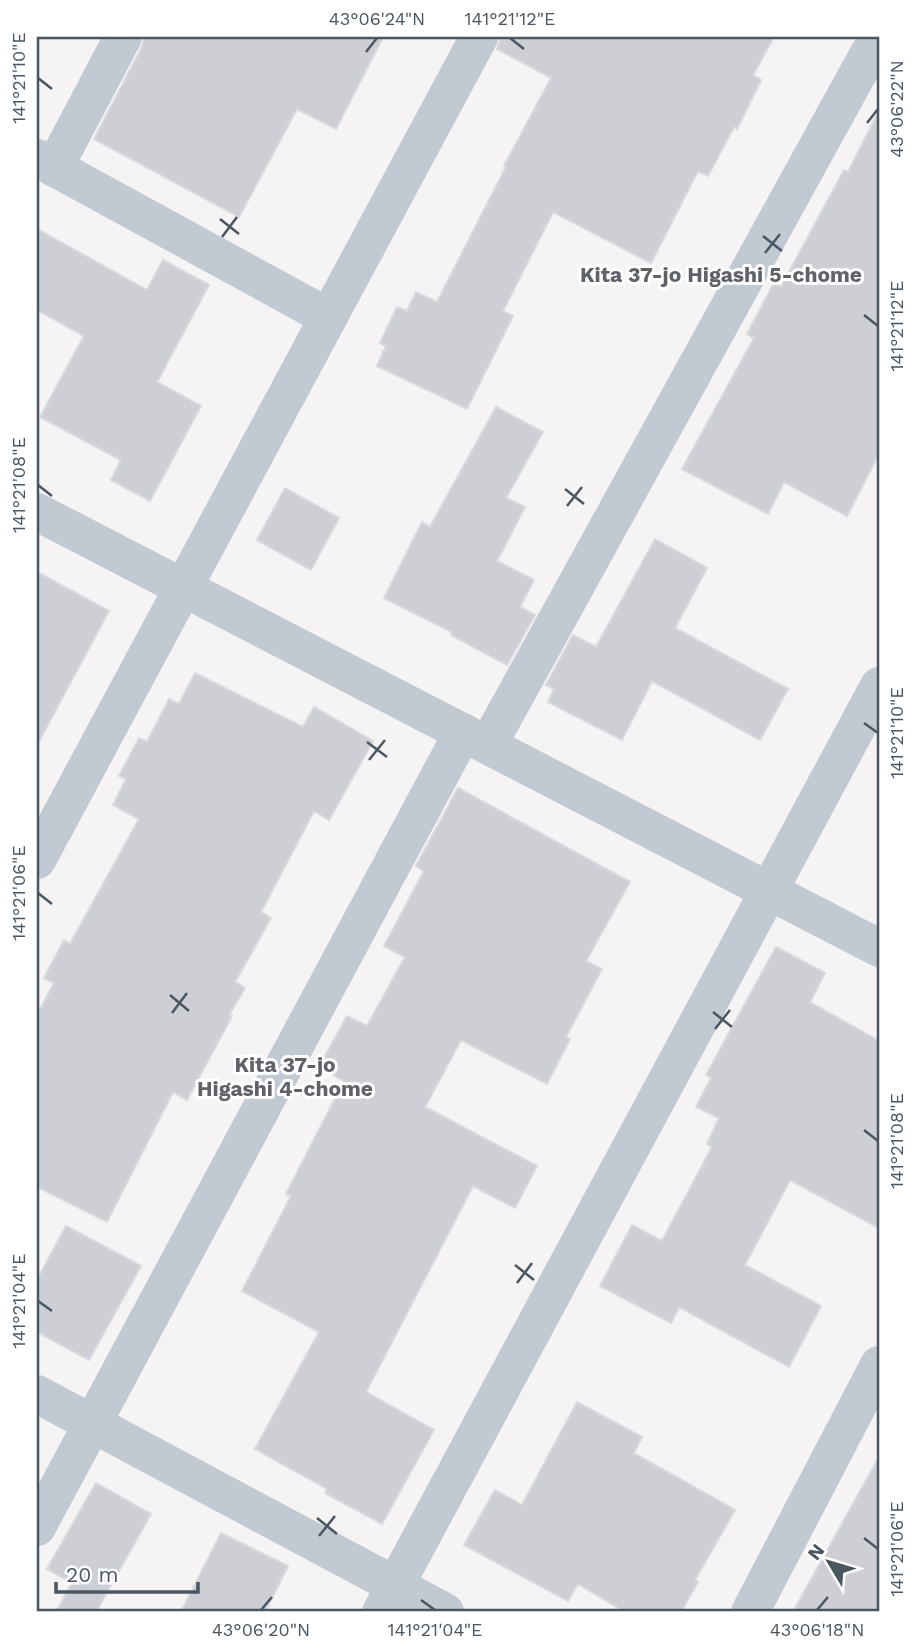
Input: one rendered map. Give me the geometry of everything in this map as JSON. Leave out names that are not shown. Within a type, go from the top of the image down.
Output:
[{"type":"street","points":[[122,37],[45,163],[328,317]]},
{"type":"street","points":[[37,860],[479,37]]},
{"type":"street","points":[[37,1527],[92,1422],[476,739],[878,37]]},
{"type":"street","points":[[37,512],[879,948]]},
{"type":"street","points":[[388,1599],[879,686]]},
{"type":"street","points":[[750,1612],[879,1365]]},
{"type":"street","points":[[37,1394],[92,1422],[388,1599],[445,1612]]},
{"type":"building","points":[[145,37],[383,37],[336,129],[297,109],[239,217],[94,139]]},
{"type":"building","points":[[501,37],[774,37],[753,75],[761,80],[737,129],[734,127],[708,176],[698,171],[651,263],[553,212],[503,311],[513,316],[467,409],[377,366],[386,346],[380,343],[397,307],[407,311],[416,292],[437,302],[551,78],[497,49]]},
{"type":"building","points":[[879,111],[879,454],[847,516],[784,482],[768,514],[682,469],[754,338],[747,334],[774,283],[781,287],[844,170],[848,172]]},
{"type":"building","points":[[37,229],[147,290],[163,260],[209,285],[157,382],[201,406],[150,501],[111,480],[121,460],[40,417],[84,336],[37,310]]},
{"type":"building","points":[[496,407],[543,432],[506,498],[525,507],[497,561],[534,580],[520,607],[535,615],[507,665],[451,635],[452,632],[384,598],[422,522],[430,527]]},
{"type":"building","points":[[285,488],[339,518],[311,570],[257,540]]},
{"type":"building","points":[[655,539],[707,568],[675,628],[788,689],[760,740],[652,681],[622,740],[548,702],[554,689],[546,685],[573,635],[596,647]]},
{"type":"building","points":[[37,572],[109,611],[37,745]]},
{"type":"building","points":[[195,673],[303,727],[314,707],[373,741],[329,820],[314,811],[261,912],[271,918],[235,982],[245,988],[229,1015],[232,1016],[187,1100],[173,1092],[107,1222],[37,1187],[37,1015],[54,983],[44,978],[64,940],[70,944],[139,819],[113,805],[126,779],[119,776],[139,738],[147,742],[169,699],[179,704]]},
{"type":"building","points":[[458,788],[630,882],[586,961],[602,969],[566,1037],[570,1039],[547,1084],[461,1040],[425,1107],[537,1166],[515,1208],[473,1186],[366,1392],[434,1430],[382,1524],[325,1493],[327,1489],[255,1449],[319,1332],[242,1291],[291,1196],[286,1194],[344,1081],[319,1067],[347,1016],[367,1026],[405,957],[384,946],[424,871],[416,866]]},
{"type":"building","points":[[776,947],[825,973],[810,1002],[879,1041],[879,1228],[790,1180],[745,1265],[821,1306],[789,1367],[679,1307],[671,1323],[600,1286],[632,1225],[662,1241],[712,1147],[707,1144],[719,1118],[696,1107],[711,1078],[706,1075]]},
{"type":"building","points":[[66,1226],[141,1266],[89,1360],[37,1332],[37,1280]]},
{"type":"building","points":[[577,1402],[642,1437],[634,1453],[735,1510],[695,1580],[698,1582],[681,1612],[625,1612],[578,1584],[568,1601],[464,1545],[495,1490],[522,1505]]},
{"type":"building","points":[[879,1457],[879,1612],[793,1612]]},
{"type":"building","points":[[96,1483],[151,1514],[96,1612],[56,1612],[72,1583],[47,1569]]},
{"type":"building","points":[[221,1533],[288,1566],[265,1612],[181,1612]]},
{"type":"district","name":"Kita 37-jo Higashi 5-chome","points":[[721,275]]},
{"type":"district","name":"Kita 37-jo Higashi 4-chome","points":[[285,1077]]}]
